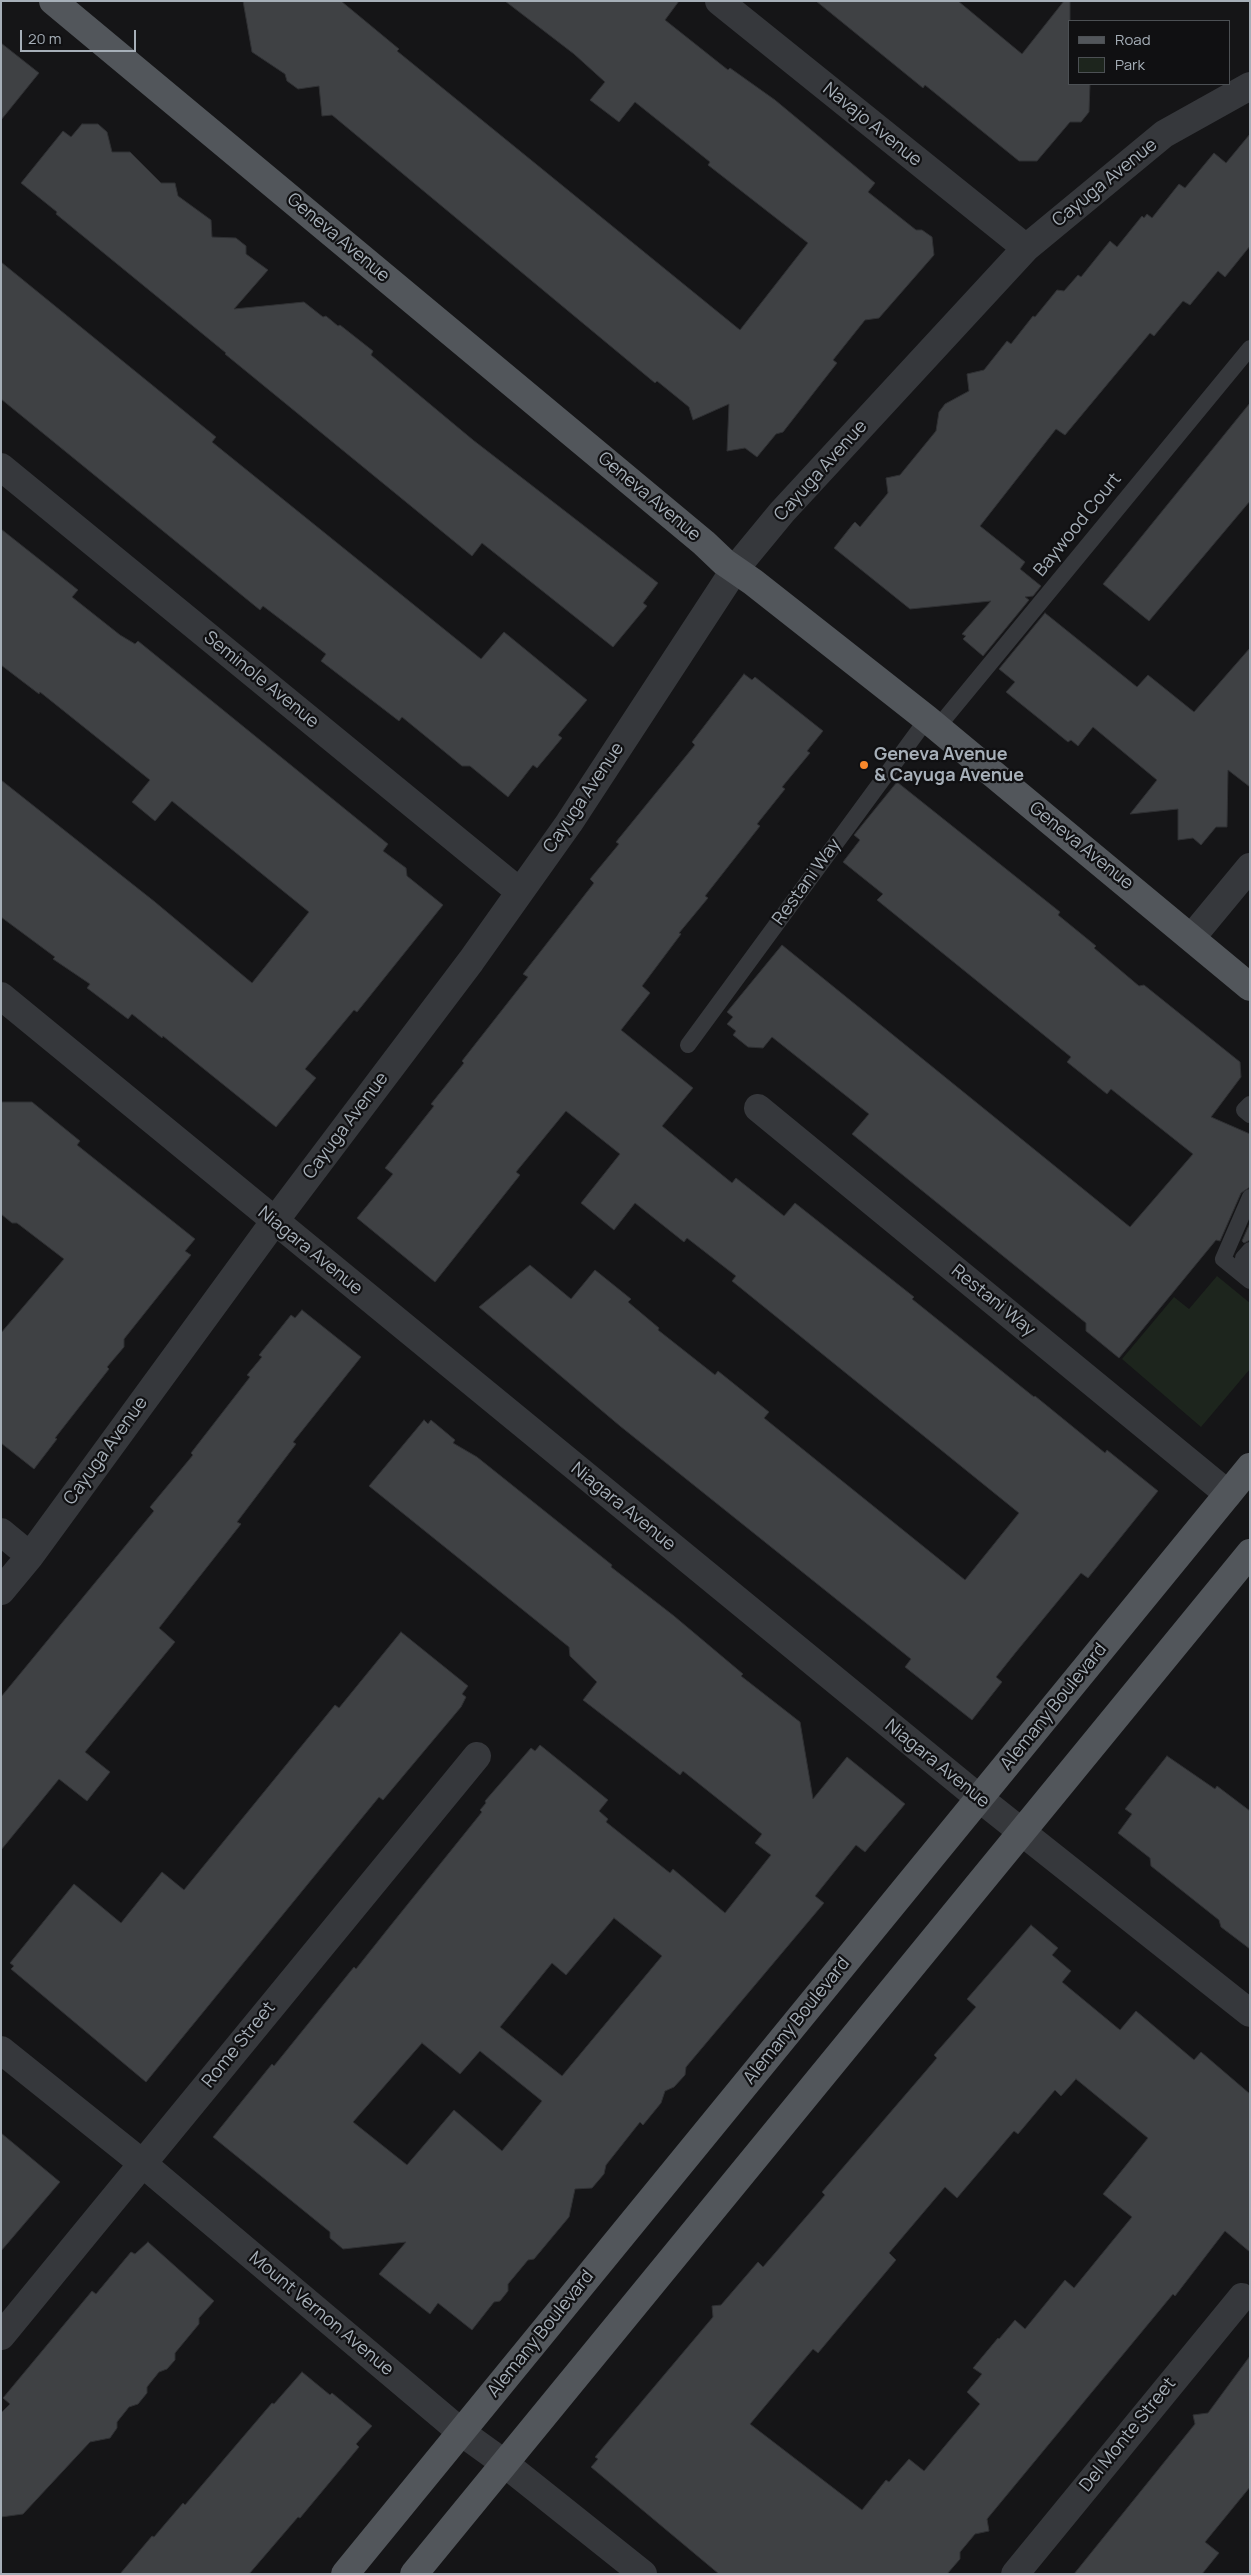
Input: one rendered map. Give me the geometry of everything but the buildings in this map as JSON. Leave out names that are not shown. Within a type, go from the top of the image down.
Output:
[{"type":"main road","name":"Geneva Avenue","points":[[53,1],[735,570],[932,723],[1250,987]]},
{"type":"main road","name":"Alemany Boulevard","points":[[345,2574],[1250,1467]]},
{"type":"main road","points":[[414,2574],[1250,1553]]},
{"type":"street","name":"Navajo Avenue","points":[[719,1],[1026,248]]},
{"type":"street","name":"Cayuga Avenue","points":[[1,1591],[30,1556],[274,1222],[465,969],[569,823],[735,570],[782,512],[1026,248],[1164,134],[1250,86]]},
{"type":"street","name":"Seminole Avenue","points":[[1,468],[520,892]]},
{"type":"street","points":[[1192,937],[1250,867]]},
{"type":"street","name":"Niagara Avenue","points":[[1,996],[274,1222],[979,1798],[1250,2014]]},
{"type":"street","name":"Restani Way","points":[[758,1108],[1228,1494]]},
{"type":"street","points":[[1,1532],[30,1556]]},
{"type":"street","name":"Rome Street","points":[[1,2336],[477,1756]]},
{"type":"street","name":"Mount Vernon Avenue","points":[[1,2050],[142,2163],[460,2432],[504,2463],[644,2574]]},
{"type":"street","name":"Del Monte Street","points":[[1015,2574],[1242,2297]]},
{"type":"lane","name":"Baywood Court","points":[[932,723],[1250,348]]},
{"type":"lane","name":"Restani Way","points":[[688,1045],[932,723]]},
{"type":"lane","points":[[1250,1104],[1244,1110],[1250,1115]]},
{"type":"lane","points":[[1250,1197],[1223,1259],[1250,1281]]},
{"type":"lane","points":[[1250,1250],[1243,1258],[1250,1264]]},
{"type":"green space","points":[[1217,1276],[1250,1303],[1250,1369],[1201,1427],[1122,1359],[1174,1297],[1189,1309]]},
{"type":"place","name":"Geneva Avenue & Cayuga Avenue","points":[[864,765]]}]
